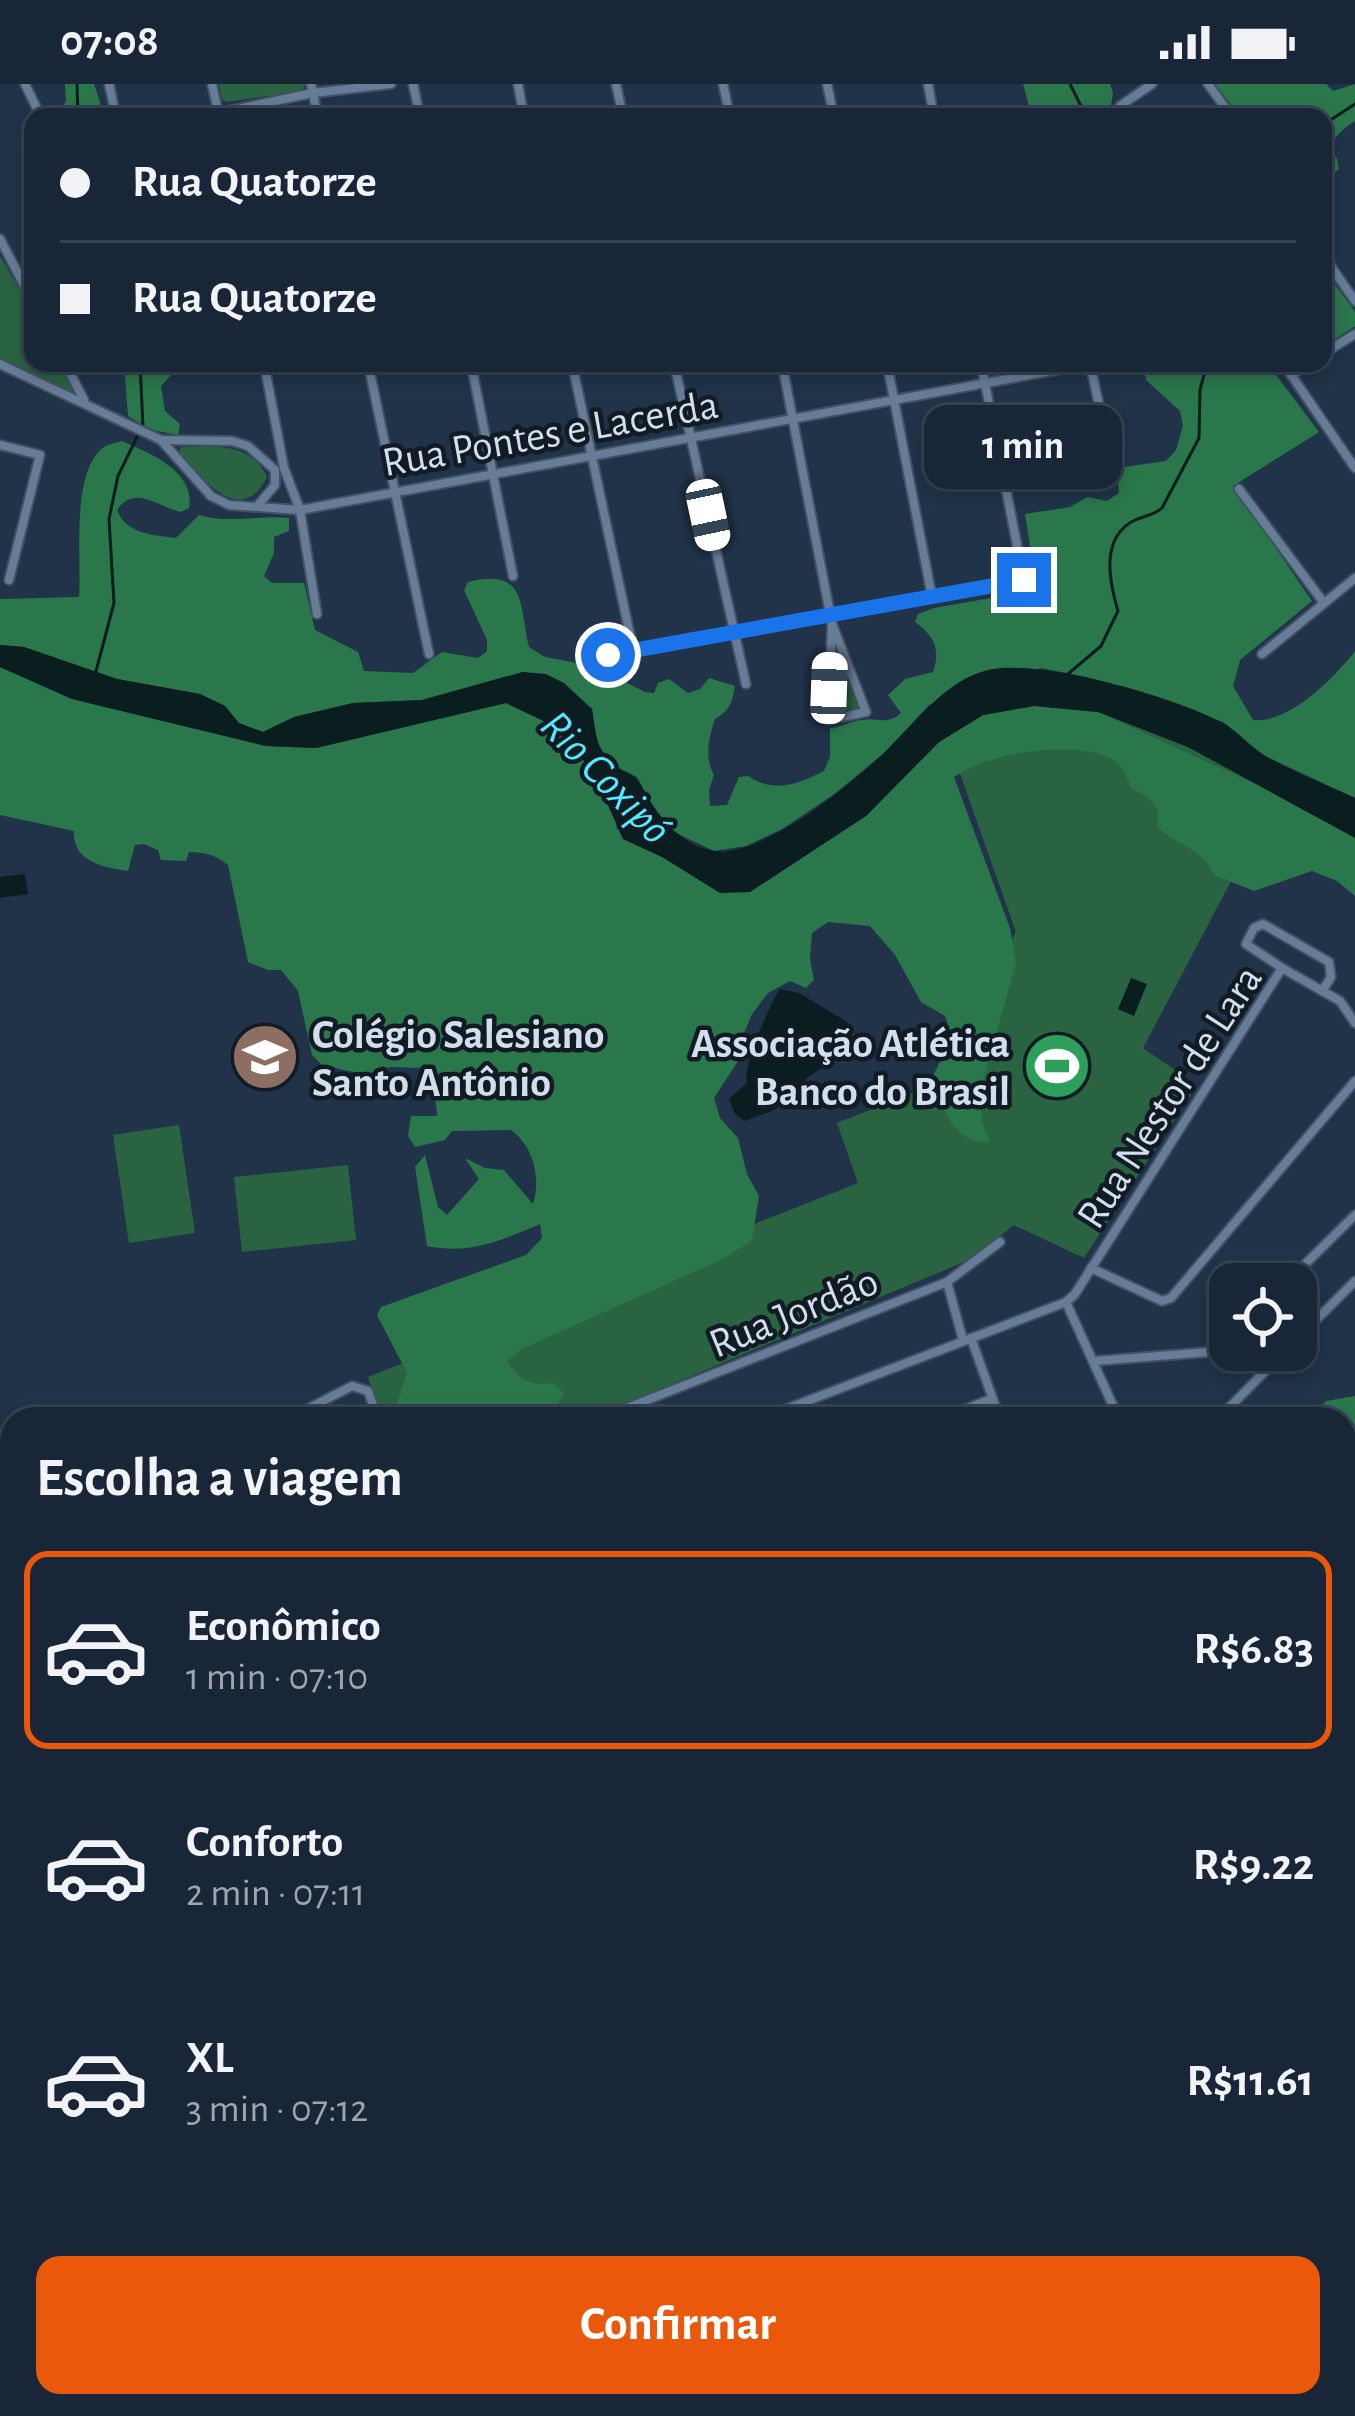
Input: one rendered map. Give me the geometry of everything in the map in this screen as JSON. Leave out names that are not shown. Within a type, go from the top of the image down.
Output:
[{"type":"street","points":[[244,108],[312,89],[391,84]]},
{"type":"street","points":[[1120,106],[1152,84]]},
{"type":"street","points":[[0,239],[24,287]]},
{"type":"street","points":[[1332,268],[1355,302]]},
{"type":"street","points":[[0,364],[158,439],[232,441],[248,446],[279,469]]},
{"type":"street","points":[[70,372],[85,401]]},
{"type":"street","points":[[265,372],[279,469],[300,510],[317,614]]},
{"type":"street","points":[[370,372],[429,654]]},
{"type":"street","points":[[473,372],[513,576]]},
{"type":"street","points":[[574,372],[633,650]]},
{"type":"street","points":[[676,372],[746,684]]},
{"type":"street","points":[[784,372],[829,612],[866,712],[828,720],[832,624]]},
{"type":"street","points":[[888,372],[932,597]]},
{"type":"street","points":[[582,659],[1024,580],[983,372]]},
{"type":"street","name":"Rua Pontes e Lacerda","points":[[158,439],[212,496],[229,505],[300,510],[1048,372]]},
{"type":"street","points":[[1093,372],[1109,456]]},
{"type":"street","points":[[1289,372],[1355,469]]},
{"type":"street","points":[[1291,375],[1296,372]]},
{"type":"street","points":[[0,445],[40,455],[10,580]]},
{"type":"street","points":[[258,505],[275,485],[279,469]]},
{"type":"street","points":[[1239,489],[1324,602]]},
{"type":"street","points":[[1262,654],[1355,578]]},
{"type":"street","points":[[1282,968],[1246,944],[1253,928],[1263,924],[1329,962],[1331,977],[1322,991]]},
{"type":"street","name":"Rua Nestor de Lara","points":[[1066,1302],[1282,968],[1340,1001],[1355,1023]]},
{"type":"street","name":"Rua Nestor de Lara","points":[[1090,1268],[1162,1301],[1171,1298],[1355,1081]]},
{"type":"street","points":[[1306,1263],[1355,1215]]},
{"type":"street","name":"Rua Jordão","points":[[629,1407],[947,1282],[1000,1242]]},
{"type":"street","points":[[1317,1319],[1355,1281]]},
{"type":"street","points":[[947,1282],[995,1407]]},
{"type":"street","points":[[791,1407],[1066,1302],[1114,1407]]},
{"type":"street","points":[[1095,1361],[1209,1352]]},
{"type":"street","points":[[1230,1407],[1265,1371]]},
{"type":"street","points":[[311,1407],[352,1386],[368,1390],[374,1407]]},
{"type":"street","points":[[971,1407],[991,1399]]},
{"type":"green space","points":[[65,84],[94,84],[102,108],[63,108]]},
{"type":"green space","points":[[219,84],[305,86],[302,91],[227,102],[222,100]]},
{"type":"green space","points":[[1023,84],[1110,84],[1113,93],[1110,108],[1030,108]]},
{"type":"green space","points":[[1215,84],[1326,84],[1333,91],[1355,84],[1355,121],[1332,146],[1332,108],[1233,108]]},
{"type":"green space","points":[[1332,156],[1337,158],[1339,169],[1332,175]]},
{"type":"green space","points":[[0,256],[24,297],[24,371],[0,360]]},
{"type":"green space","points":[[1332,280],[1355,312],[1355,326],[1332,341]]},
{"type":"green space","points":[[26,372],[64,372],[74,394]]},
{"type":"green space","points":[[125,372],[174,372],[161,386],[165,411],[180,424],[178,435],[152,430],[128,416]]},
{"type":"green space","points":[[1145,372],[1274,372],[1319,432],[1233,486],[1312,601],[1240,660],[1233,686],[1253,720],[1281,715],[1310,697],[1355,651],[1355,798],[1263,755],[1223,722],[1087,677],[1041,668],[929,705],[884,753],[833,795],[746,846],[714,851],[672,831],[637,777],[611,764],[597,742],[592,708],[523,672],[422,700],[353,703],[294,717],[263,732],[238,723],[225,706],[200,694],[117,679],[24,647],[0,645],[0,599],[79,597],[80,517],[86,476],[104,447],[122,441],[168,465],[189,495],[189,508],[181,512],[147,499],[124,502],[117,510],[134,529],[176,538],[199,515],[289,518],[289,531],[274,537],[274,553],[264,576],[272,583],[304,583],[315,630],[358,652],[364,671],[413,673],[442,652],[478,658],[487,651],[487,640],[464,590],[468,582],[487,579],[501,580],[517,593],[529,647],[545,657],[593,666],[645,692],[654,693],[658,683],[669,679],[688,693],[700,689],[709,678],[735,686],[730,706],[715,719],[708,747],[714,775],[710,806],[727,805],[739,777],[786,785],[824,771],[830,757],[830,728],[886,720],[901,713],[888,695],[905,679],[933,672],[935,664],[934,644],[915,622],[918,614],[1037,590],[1025,514],[1070,507],[1087,497],[1107,501],[1119,493],[1117,468],[1166,461],[1176,450],[1183,426],[1180,411],[1146,380]]},
{"type":"green space","points":[[181,447],[230,448],[251,457],[267,477],[257,492],[234,499],[198,474],[179,452]]},
{"type":"green space","points":[[833,633],[864,710],[830,718]]},
{"type":"green space","points":[[0,667],[72,699],[266,746],[316,748],[506,703],[552,725],[573,743],[623,839],[662,857],[820,843],[866,816],[939,742],[983,715],[1034,706],[1098,712],[1346,831],[1355,838],[1355,896],[1337,881],[1312,871],[1254,891],[1214,875],[1197,854],[1157,827],[1158,810],[1148,797],[1131,788],[1117,763],[1094,752],[1030,751],[969,769],[954,777],[1010,928],[1016,963],[980,1092],[982,1123],[990,1142],[957,1130],[941,1100],[933,1076],[952,1037],[945,1016],[921,1002],[895,955],[870,926],[828,922],[812,933],[814,980],[806,988],[790,981],[768,993],[752,1014],[742,1038],[742,1055],[714,1098],[720,1118],[738,1138],[747,1174],[759,1196],[752,1240],[725,1258],[520,1350],[507,1362],[526,1380],[553,1383],[564,1393],[555,1407],[396,1407],[407,1373],[377,1315],[381,1307],[526,1255],[542,1238],[540,1224],[471,1247],[427,1246],[415,1167],[425,1155],[438,1207],[447,1215],[479,1179],[465,1158],[485,1168],[504,1170],[533,1204],[536,1174],[519,1137],[511,1130],[452,1131],[445,1140],[415,1147],[408,1136],[411,1116],[437,1116],[424,1068],[390,1067],[370,1076],[322,1065],[312,1055],[298,991],[281,970],[248,962],[228,865],[210,855],[189,852],[186,861],[161,860],[158,850],[144,844],[135,845],[128,871],[118,869],[83,856],[74,831],[0,815]]},
{"type":"green space","name":"Associação Atlética Banco do Brasil","points":[[1034,706],[1102,713],[1188,747],[1277,794],[1143,1048],[1197,1085],[1084,1258],[1014,1225],[969,1260],[617,1407],[377,1407],[368,1377],[858,1183],[837,1123],[935,1084],[1016,932],[947,737]]},
{"type":"green space","points":[[179,1125],[195,1233],[129,1243],[113,1135]]},
{"type":"green space","points":[[348,1165],[356,1240],[242,1252],[234,1177]]},
{"type":"green space","points":[[1355,1396],[1355,1407],[1319,1407],[1326,1401]]},
{"type":"water","name":"Rio Coxipó","points":[[0,645],[24,647],[117,679],[200,694],[225,706],[239,723],[263,732],[294,717],[353,703],[422,700],[523,672],[546,674],[564,683],[592,709],[604,754],[636,779],[671,828],[691,843],[715,851],[757,843],[806,816],[966,678],[1001,668],[1052,671],[1144,692],[1221,722],[1275,761],[1355,798],[1355,838],[1188,747],[1098,712],[1034,706],[983,715],[939,742],[866,816],[750,892],[720,893],[623,839],[573,743],[552,725],[506,703],[316,748],[266,746],[72,699],[0,667]]},
{"type":"water","points":[[25,874],[28,894],[0,898],[0,877]]},
{"type":"water","points":[[1131,978],[1147,984],[1134,1016],[1118,1009]]},
{"type":"water","points":[[780,989],[799,993],[847,1022],[849,1039],[842,1054],[807,1078],[776,1109],[745,1121],[735,1114],[729,1099],[747,1083],[752,1050]]},
{"type":"waterway","points":[[77,84],[78,108]]},
{"type":"waterway","points":[[1070,84],[1084,108]]},
{"type":"waterway","points":[[1332,119],[1355,104]]},
{"type":"waterway","points":[[140,372],[143,427]]},
{"type":"waterway","points":[[1068,674],[1101,646],[1118,611],[1110,574],[1116,537],[1135,520],[1162,508],[1199,438],[1205,372]]},
{"type":"waterway","points":[[95,675],[114,603],[109,519],[118,476],[138,435]]},
{"type":"place","name":"Colégio Salesiano Santo Antônio","points":[[265,1057]]},
{"type":"place","name":"Associação Atlética Banco do Brasil","points":[[1057,1066]]},
{"type":"route","points":[[608,655],[1024,580]]}]
